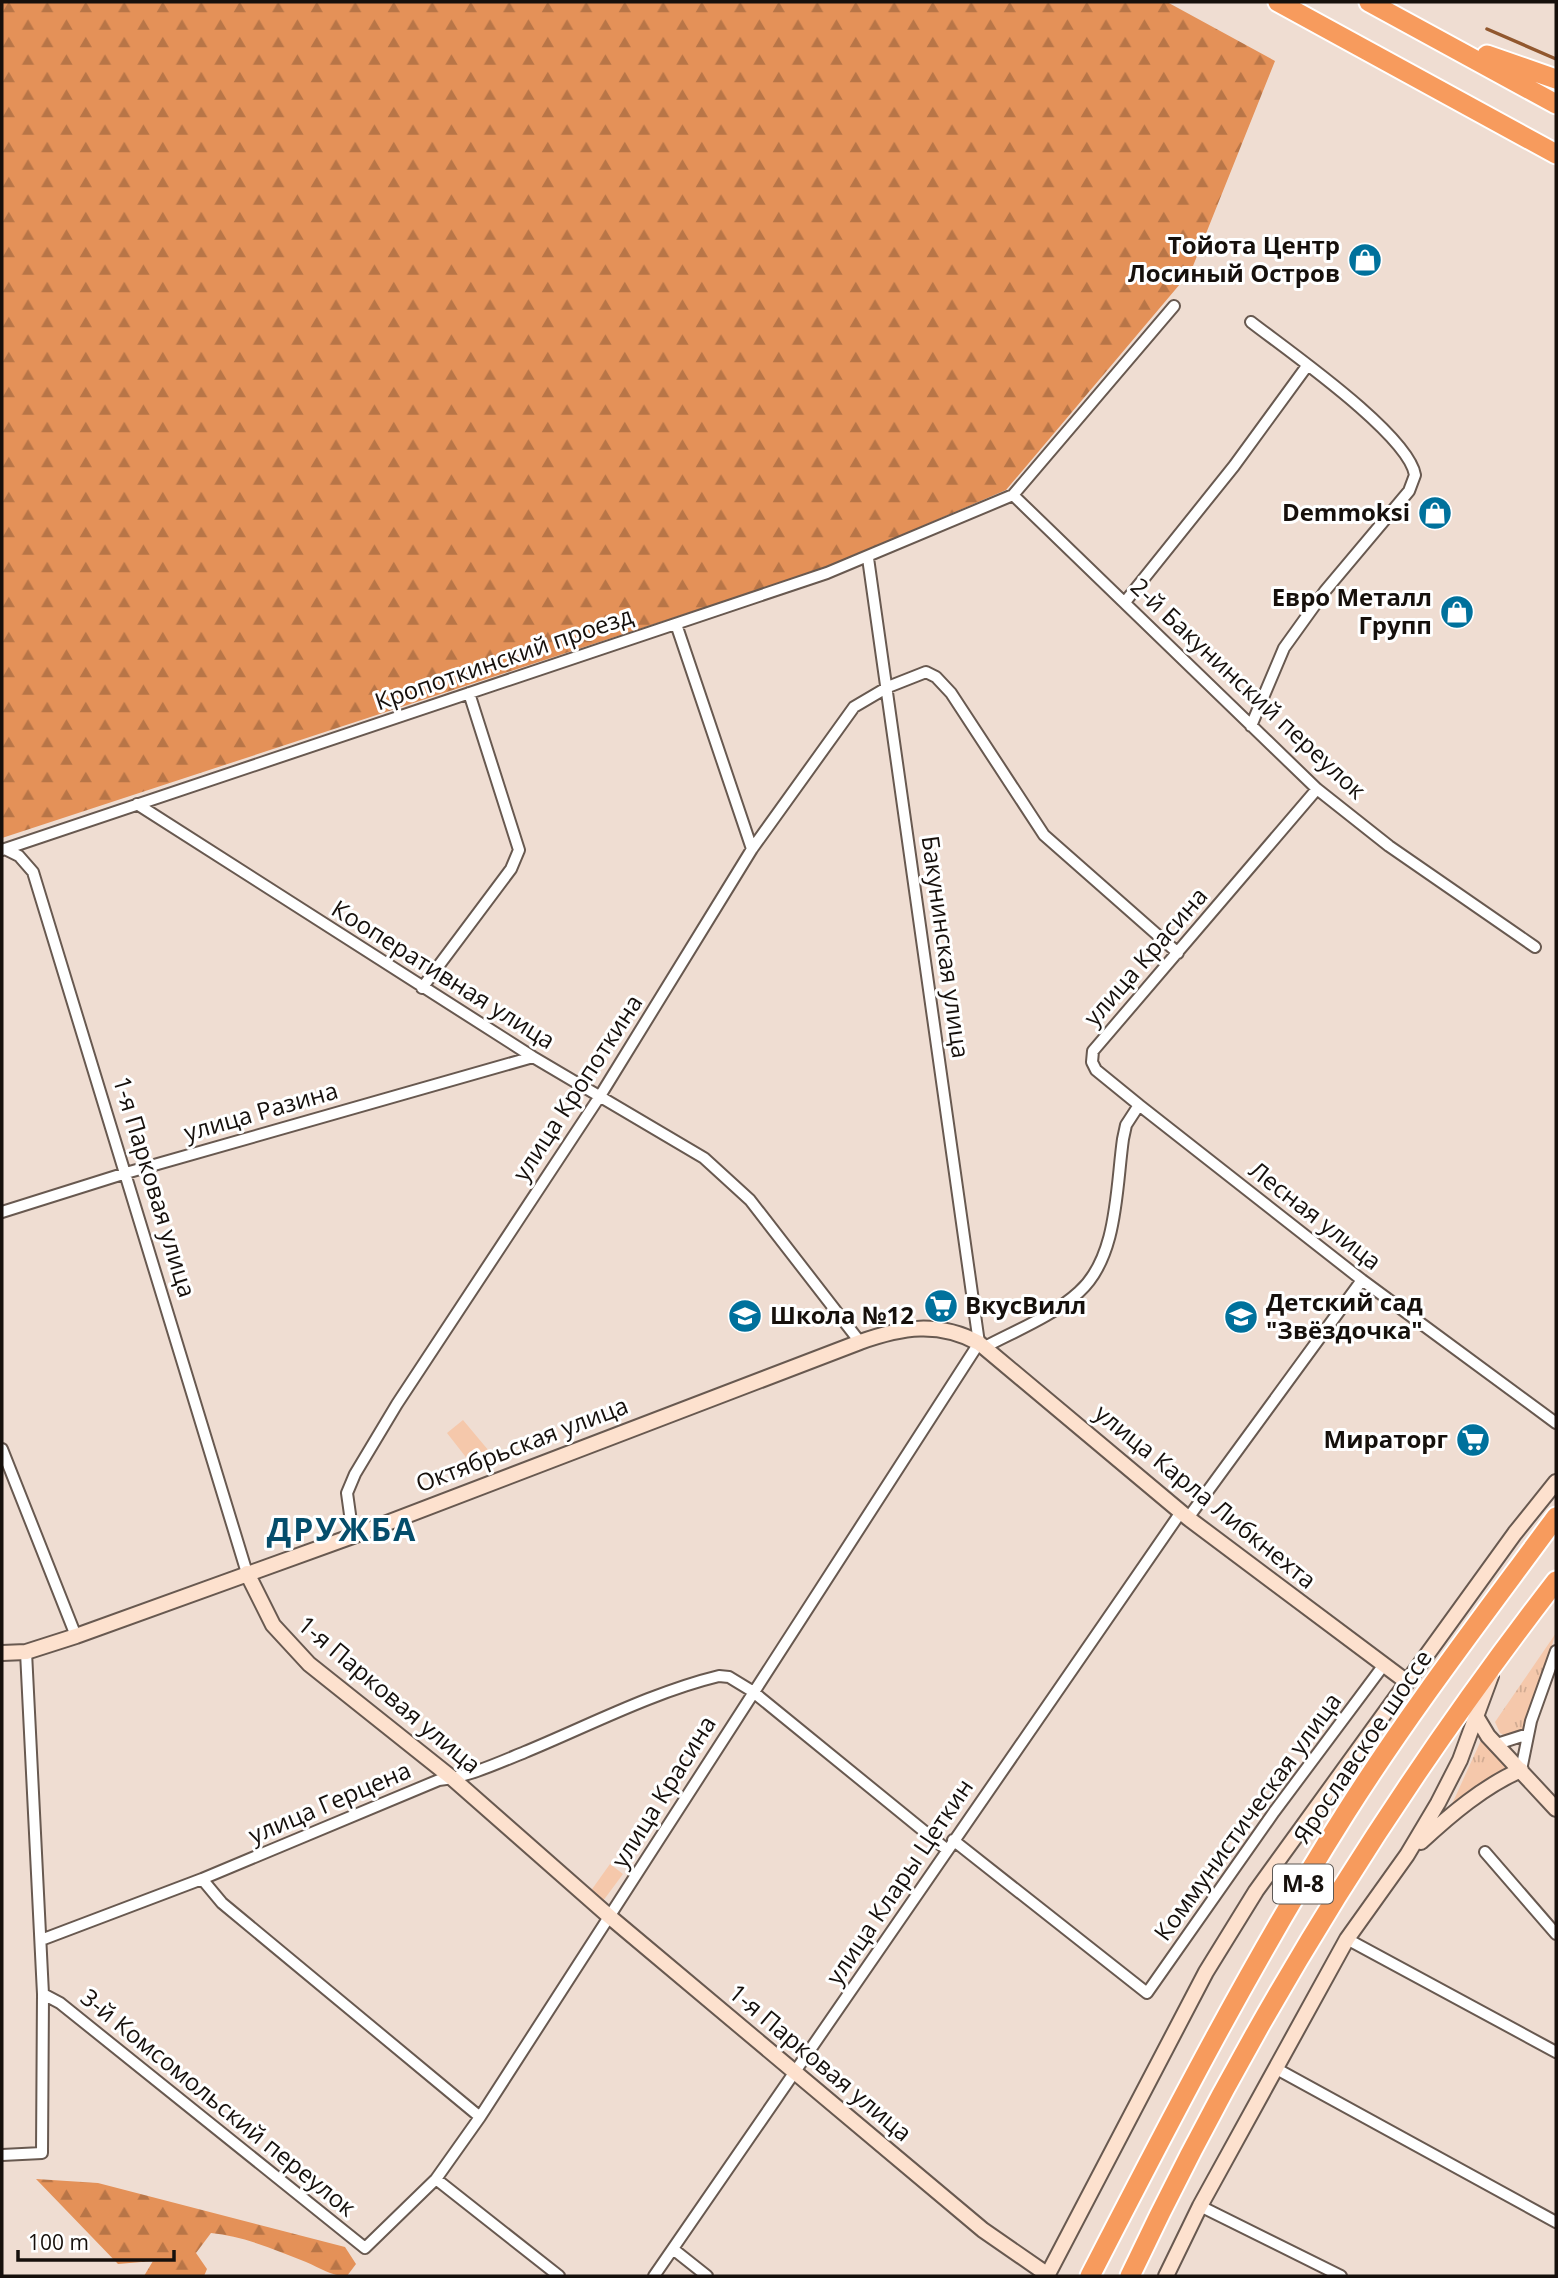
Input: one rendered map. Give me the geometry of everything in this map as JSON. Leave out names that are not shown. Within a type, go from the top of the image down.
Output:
[{"type":"highway","points":[[1279,2],[1556,154]]},
{"type":"highway","points":[[1368,2],[1556,104]]},
{"type":"highway","points":[[1433,37],[1556,79]]},
{"type":"highway","name":"Ярославское шоссе","points":[[1090,2276],[1191,2079],[1306,1878],[1423,1697],[1556,1517]]},
{"type":"highway","name":"М-8","points":[[1130,2276],[1167,2197],[1270,2010],[1435,1743],[1556,1581]]},
{"type":"street","points":[[1013,495],[1174,306]]},
{"type":"street","points":[[1251,322],[1386,431],[1407,455],[1415,475],[1409,491],[1325,591],[1284,648],[1251,726]]},
{"type":"street","points":[[1125,602],[1234,466],[1307,366]]},
{"type":"street","name":"Кропоткинский проезд","points":[[3,849],[868,558],[1013,495]]},
{"type":"street","name":"2-й Бакунинский переулок","points":[[1013,495],[1317,789],[1389,846],[1535,947]]},
{"type":"street","name":"Бакунинская улица","points":[[868,558],[982,1345]]},
{"type":"street","points":[[676,624],[752,849]]},
{"type":"street","name":"улица Кропоткина","points":[[353,1536],[347,1493],[355,1474],[397,1404],[600,1096],[752,849],[854,707],[888,687],[926,672],[936,677],[974,727],[1044,835],[1178,953]]},
{"type":"street","points":[[422,988],[512,869],[519,850],[469,693]]},
{"type":"street","name":"улица Красина","points":[[365,2248],[436,2179],[480,2117],[752,1691],[982,1345],[1067,1301],[1081,1290],[1098,1269],[1107,1247],[1125,1132],[1139,1105],[1096,1070],[1092,1057],[1099,1044],[1317,789]]},
{"type":"street","name":"Кооперативная улица","points":[[137,804],[422,988],[704,1158],[750,1200],[860,1342]]},
{"type":"street","name":"1-я Парковая улица","points":[[3,849],[19,856],[33,872],[247,1573],[264,1610],[288,1644],[452,1779],[610,1917],[983,2231],[1048,2276]]},
{"type":"street","name":"улица Разина","points":[[2,1212],[126,1173],[533,1057]]},
{"type":"street","name":"Лесная улица","points":[[1139,1105],[1362,1280],[1556,1423]]},
{"type":"street","name":"улица Клары Цеткин","points":[[654,2276],[797,2073],[950,1845],[1184,1515],[1362,1280]]},
{"type":"street","name":"Октябрьская улица","points":[[2,1653],[26,1652],[76,1636],[353,1536],[886,1333],[928,1327],[960,1333],[982,1345]]},
{"type":"street","name":"улица Карла Либкнехта","points":[[982,1345],[1184,1515],[1407,1682]]},
{"type":"street","points":[[2,1449],[76,1636]]},
{"type":"street","points":[[1048,2276],[1206,1972],[1262,1881],[1515,1533],[1556,1482]]},
{"type":"street","points":[[1521,1770],[1528,1734],[1556,1651]]},
{"type":"street","points":[[2,2155],[41,2153],[43,1994],[26,1652]]},
{"type":"street","points":[[1166,2276],[1200,2206],[1347,1939],[1407,1855],[1460,1760],[1497,1658]]},
{"type":"street","name":"Коммунистическая улица","points":[[1147,1993],[1274,1812],[1383,1666]]},
{"type":"street","name":"улица Герцена","points":[[41,1940],[202,1879],[439,1780],[452,1779],[708,1679],[729,1677],[752,1691],[1147,1993]]},
{"type":"street","points":[[1476,1716],[1480,1727],[1556,1809]]},
{"type":"street","points":[[1497,1744],[1528,1734]]},
{"type":"street","points":[[1407,1855],[1443,1821],[1496,1783],[1521,1770]]},
{"type":"street","points":[[1485,1852],[1556,1934]]},
{"type":"street","points":[[202,1879],[222,1903],[480,2117]]},
{"type":"street","points":[[1347,1939],[1556,2052]]},
{"type":"street","name":"3-й Комсомольский переулок","points":[[43,1994],[60,2003],[365,2248]]},
{"type":"street","points":[[1275,2068],[1556,2222]]},
{"type":"street","points":[[436,2179],[559,2276]]},
{"type":"street","points":[[1200,2206],[1341,2276]]},
{"type":"street","points":[[673,2249],[707,2276]]},
{"type":"green space","points":[[2,2],[1167,2],[1275,61],[1191,271],[1006,490],[825,568],[2,838]]},
{"type":"green space","points":[[463,1420],[489,1451],[472,1465],[447,1433]]},
{"type":"green space","points":[[1556,1633],[1524,1730],[1509,1738],[1500,1733],[1495,1722]]},
{"type":"green space","points":[[1483,1736],[1508,1767],[1506,1772],[1447,1815]]},
{"type":"green space","points":[[610,1864],[623,1874],[603,1901],[590,1892]]},
{"type":"green space","points":[[36,2179],[98,2183],[345,2247],[356,2264],[347,2276],[336,2275],[259,2244],[211,2233],[196,2253],[207,2269],[204,2276],[144,2276],[153,2261],[118,2264]]},
{"type":"waterway","points":[[1487,29],[1556,59]]},
{"type":"place","name":"Тойота Центр Лосиный Остров","points":[[1365,260]]},
{"type":"place","name":"Demmoksi","points":[[1435,513]]},
{"type":"place","name":"Евро Металл Групп","points":[[1457,612]]},
{"type":"place","name":"ВкусВилл","points":[[941,1306]]},
{"type":"place","name":"Школа №12","points":[[745,1316]]},
{"type":"place","name":"Детский сад \"Звёздочка\"","points":[[1241,1317]]},
{"type":"place","name":"Мираторг","points":[[1473,1440]]},
{"type":"district","name":"ДРУЖБА","points":[[342,1530]]}]
